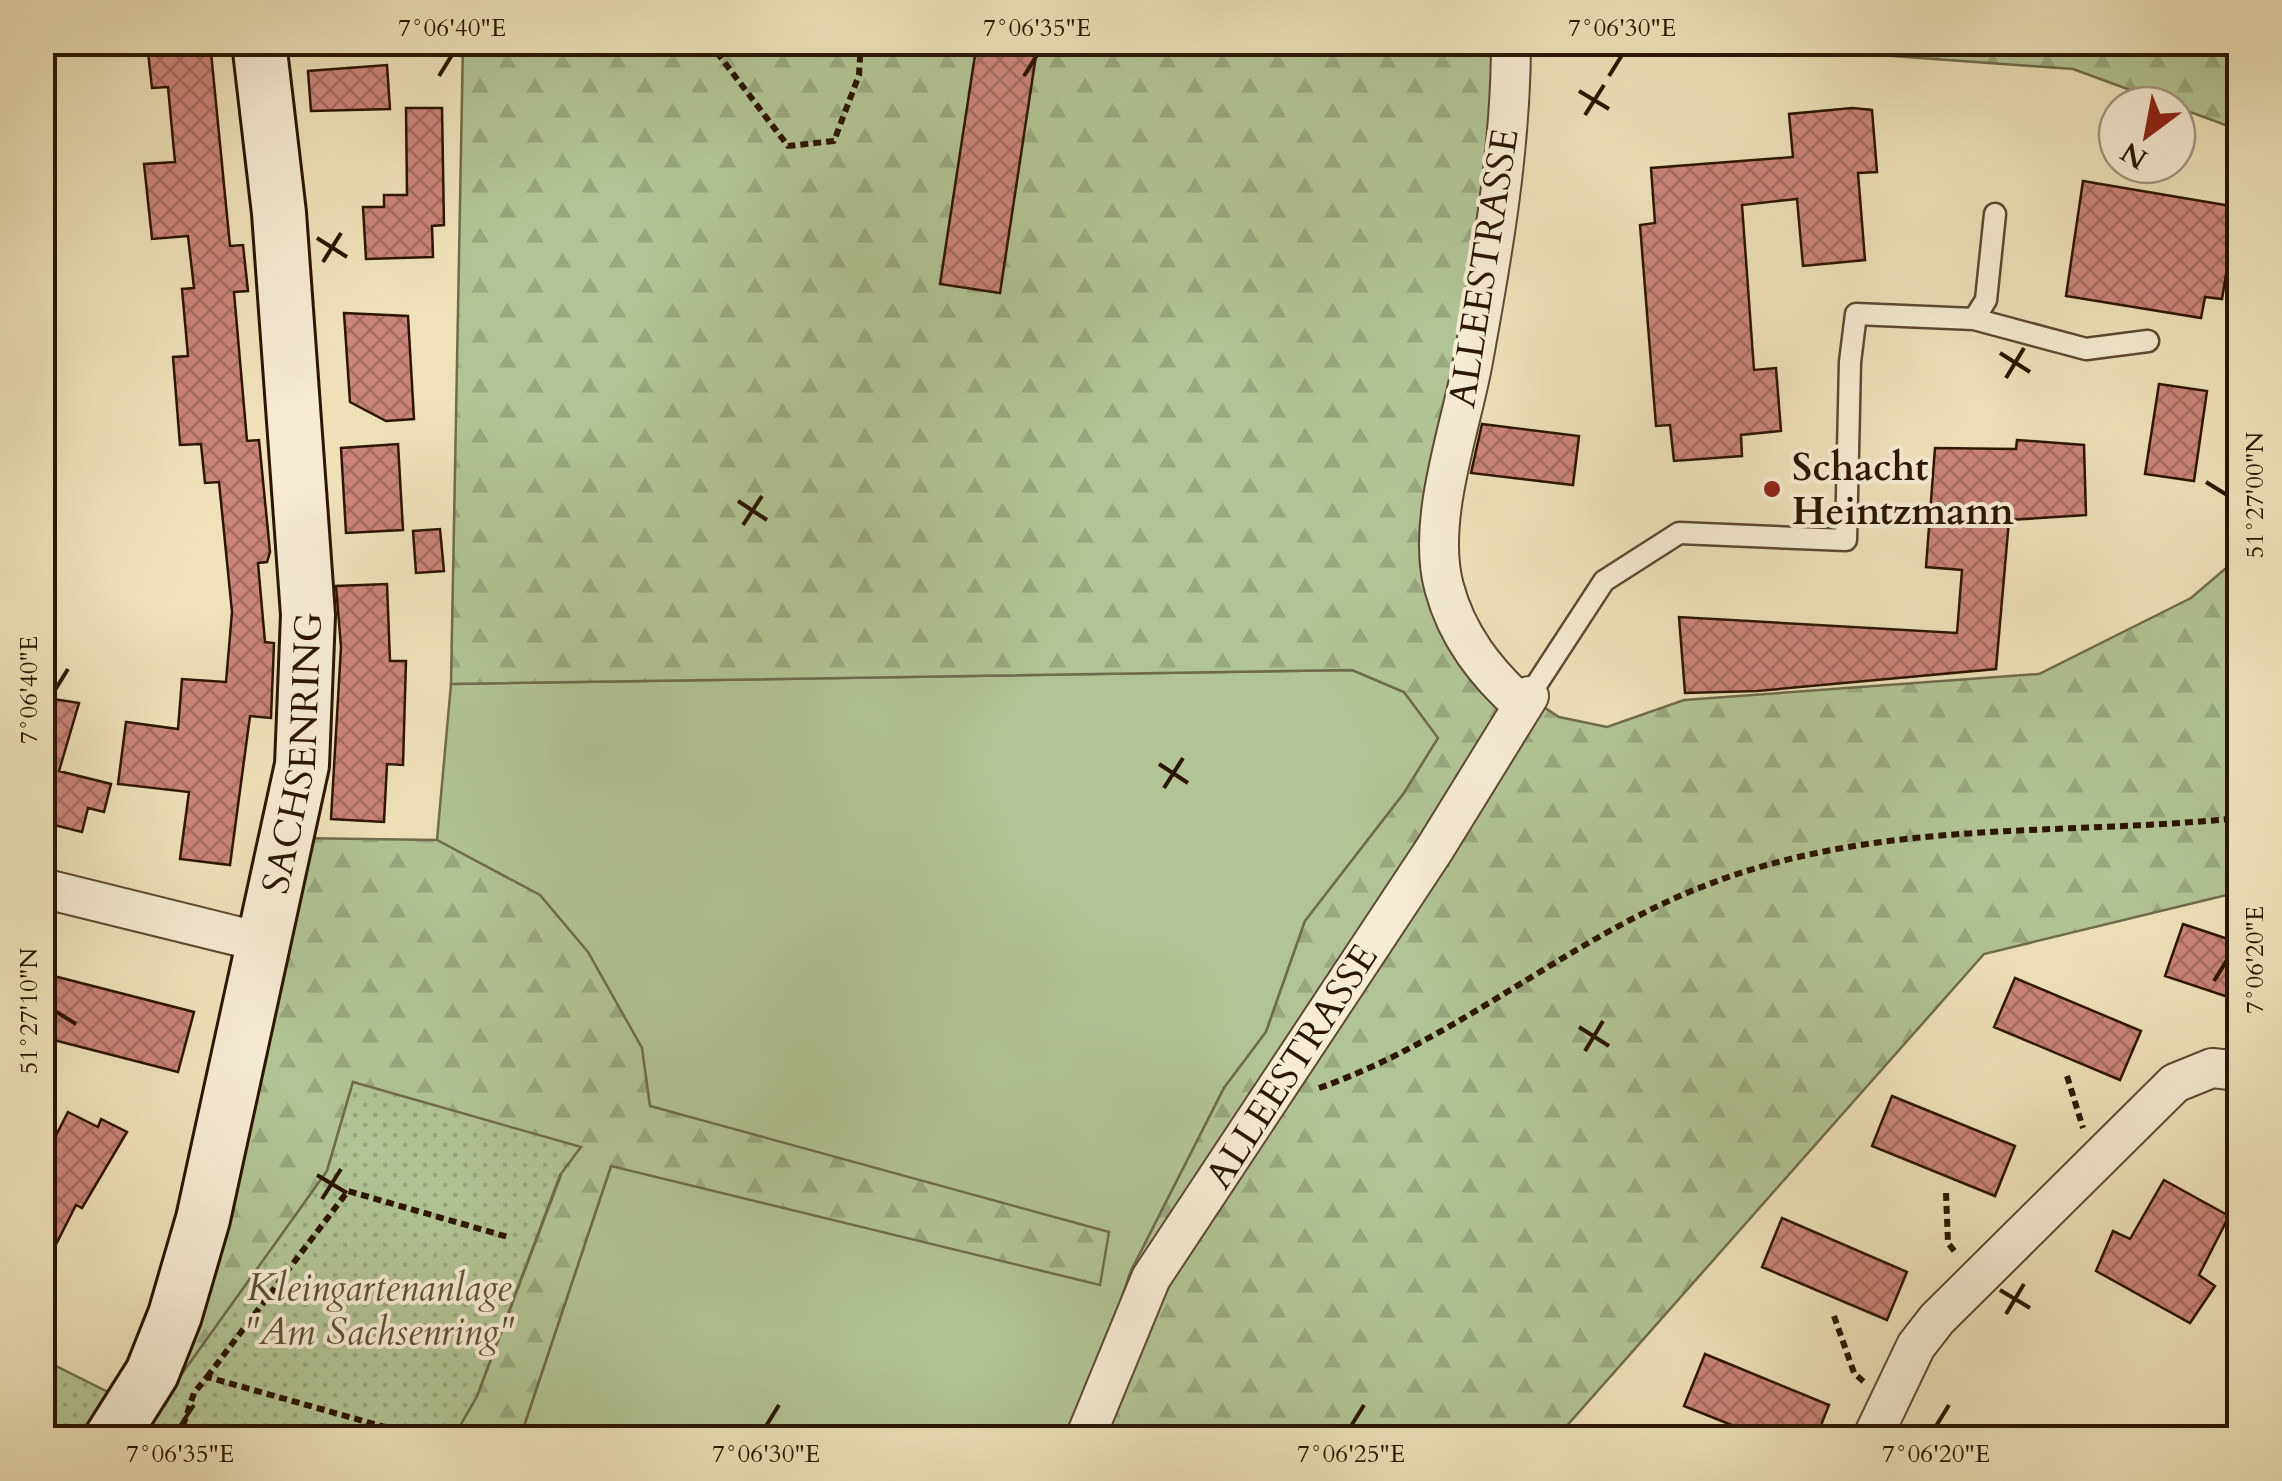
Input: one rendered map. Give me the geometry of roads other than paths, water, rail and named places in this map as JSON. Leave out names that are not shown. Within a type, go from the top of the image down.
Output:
[{"type":"street","name":"SACHSENRING","points":[[111,1438],[146,1384],[175,1315],[224,1134],[302,765],[308,615],[279,213],[259,42]]},
{"type":"street","name":"ALLEESTRASSE","points":[[1085,1438],[1151,1278],[1526,701],[1493,679],[1468,645],[1444,586],[1440,552],[1446,485],[1473,362],[1501,185],[1511,42]]},
{"type":"street","points":[[42,888],[265,944]]},
{"type":"street","points":[[1872,1438],[1916,1346],[1937,1318],[2175,1083],[2212,1068],[2240,1071]]},
{"type":"lane","points":[[1974,319],[1986,300],[1995,214]]},
{"type":"lane","points":[[1526,701],[1604,581],[1679,533],[1846,540],[1850,362],[1856,314],[1974,319],[2086,350],[2148,341]]},
{"type":"place","name":"Schacht Heintzmann","points":[[1772,489]]},
{"type":"park label","name":"Kleingartenanlage \"Am Sachsenring\"","points":[[379,1309]]}]
